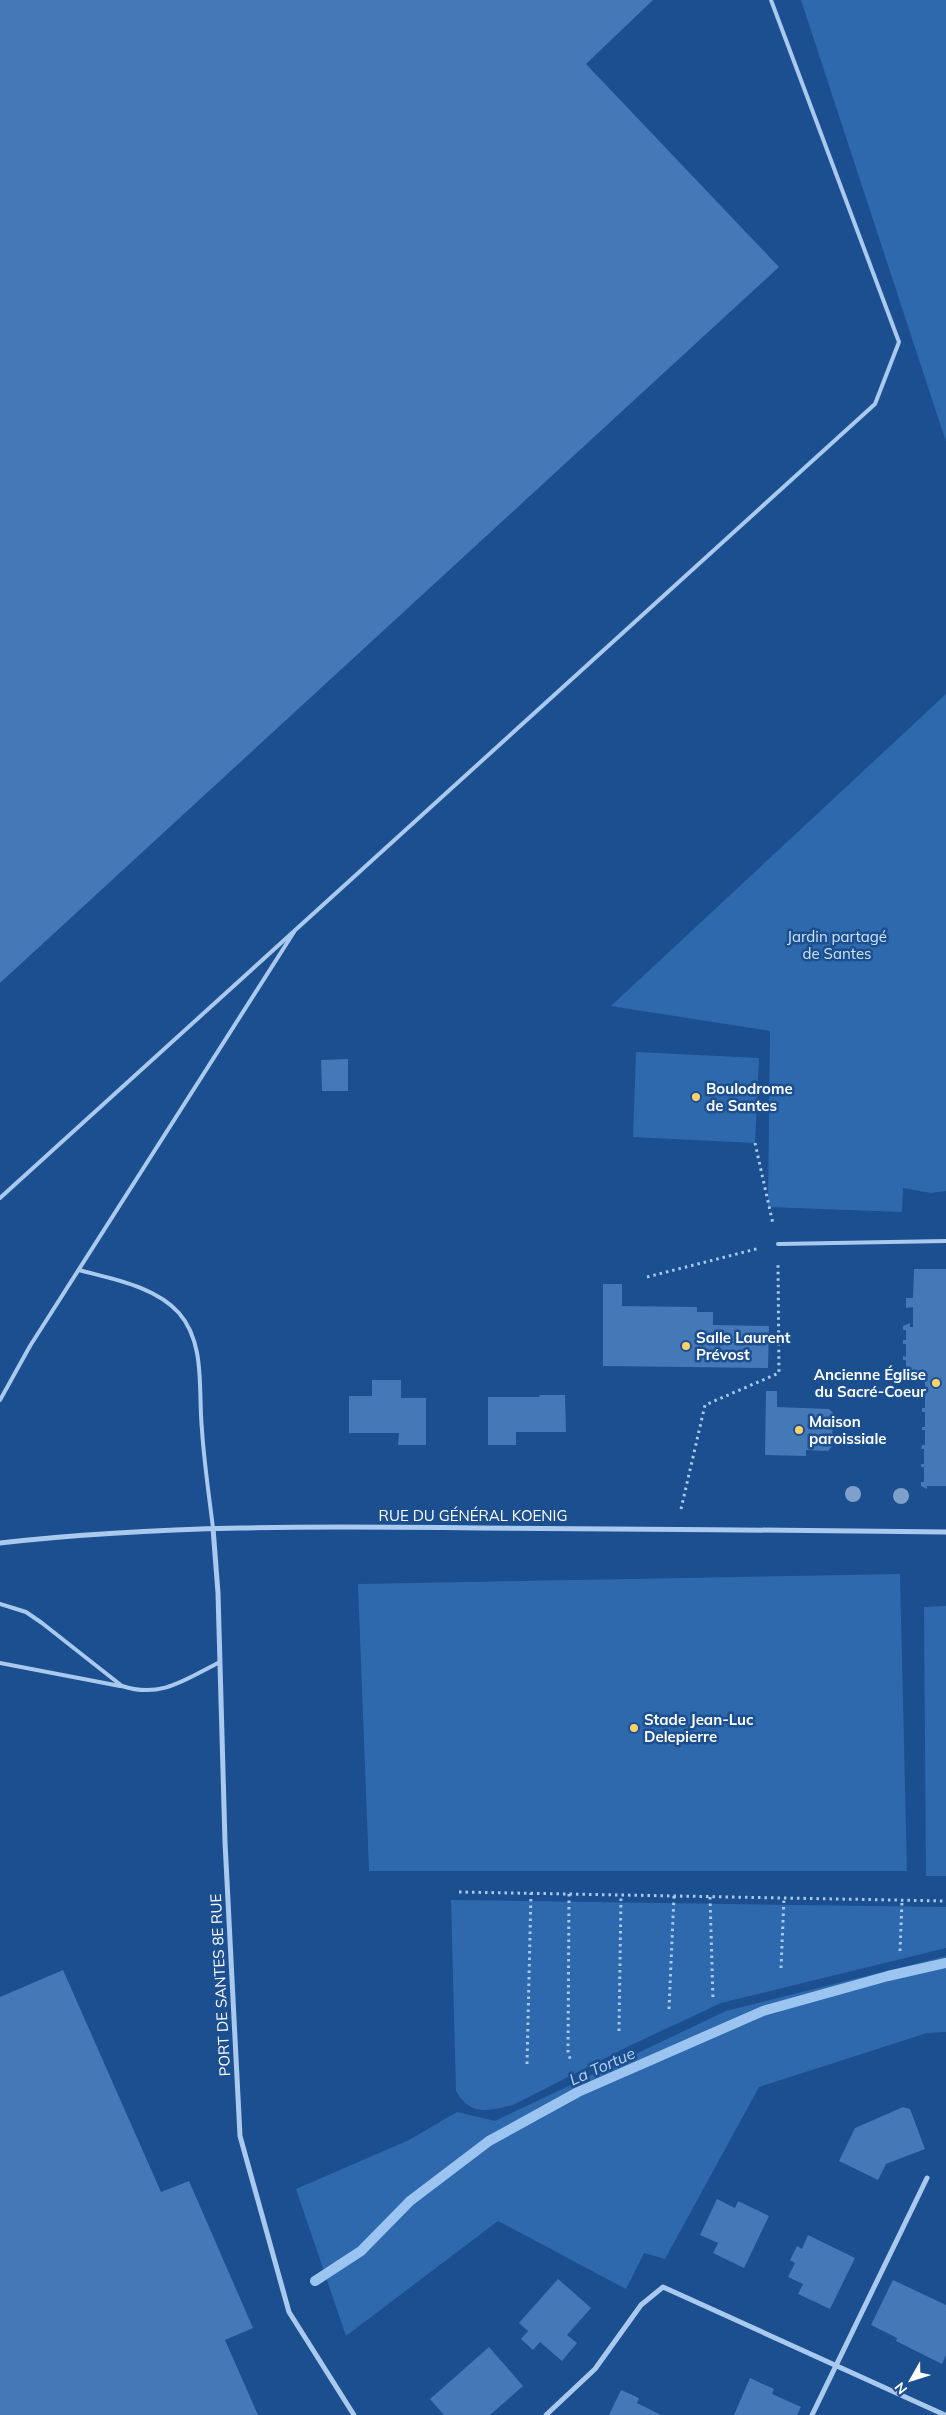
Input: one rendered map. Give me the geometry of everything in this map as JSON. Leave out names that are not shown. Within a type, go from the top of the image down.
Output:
[{"type":"street","name":"RUE DU GÉNÉRAL KOENIG","points":[[0,1543],[72,1535],[213,1528],[342,1526],[946,1532]]},
{"type":"street","name":"PORT DE SANTES 8E RUE","points":[[213,1528],[220,1662],[224,1842],[240,2136],[289,2312],[354,2415]]},
{"type":"street","points":[[812,2415],[928,2178]]},
{"type":"street","points":[[546,2415],[595,2369],[641,2304],[664,2287],[945,2415]]},
{"type":"lane","points":[[0,1198],[875,404],[899,342],[771,0]]},
{"type":"lane","points":[[0,1400],[30,1346],[297,928]]},
{"type":"lane","points":[[778,1244],[946,1241]]},
{"type":"lane","points":[[79,1270],[141,1288],[163,1300],[178,1312],[191,1331],[197,1354],[202,1430],[213,1528]]},
{"type":"lane","points":[[0,1604],[26,1612],[122,1686]]},
{"type":"lane","points":[[0,1663],[122,1686],[136,1691],[161,1690],[220,1662]]},
{"type":"path","points":[[676,1529],[704,1405],[779,1373],[778,1244],[756,1143]]},
{"type":"path","points":[[647,1277],[778,1244]]},
{"type":"path","points":[[459,1892],[946,1901]]},
{"type":"path","points":[[527,2064],[531,1893]]},
{"type":"path","points":[[569,1894],[568,2051],[570,2062]]},
{"type":"path","points":[[619,2031],[621,1895]]},
{"type":"path","points":[[669,2010],[674,1896]]},
{"type":"path","points":[[710,1897],[713,2000]]},
{"type":"path","points":[[781,1968],[784,1898]]},
{"type":"path","points":[[900,1951],[902,1901]]},
{"type":"green space","points":[[801,0],[946,0],[946,442]]},
{"type":"green space","name":"Jardin partagé de Santes","points":[[946,694],[946,1191],[931,1193],[903,1188],[902,1212],[768,1207],[770,1031],[611,1006]]},
{"type":"green space","name":"Boulodrome de Santes","points":[[636,1052],[759,1058],[755,1143],[633,1137]]},
{"type":"green space","name":"Stade Jean-Luc Delepierre","points":[[900,1574],[907,1871],[369,1871],[358,1584]]},
{"type":"green space","points":[[946,1606],[946,1876],[926,1876],[924,1607]]},
{"type":"green space","points":[[451,1900],[946,1907],[946,1948],[721,2003],[625,2048],[513,2105],[480,2110],[467,2105],[456,2091]]},
{"type":"green space","points":[[946,1956],[946,2032],[927,2033],[759,2087],[665,2259],[644,2253],[626,2289],[498,2221],[346,2336],[296,2189],[409,2140],[457,2112],[495,2121],[726,2011]]},
{"type":"building","points":[[0,0],[653,0],[586,64],[779,267],[0,983]]},
{"type":"building","points":[[348,1059],[348,1091],[322,1091],[321,1060]]},
{"type":"building","name":"Ancienne Église du Sacré-Coeur","points":[[914,1269],[946,1269],[946,1486],[927,1486],[927,1489],[921,1486],[921,1482],[924,1482],[924,1467],[921,1467],[921,1464],[924,1464],[924,1449],[921,1449],[922,1445],[925,1445],[925,1430],[922,1430],[922,1427],[925,1427],[925,1412],[922,1412],[922,1408],[925,1408],[925,1393],[922,1393],[922,1390],[925,1390],[925,1374],[909,1374],[909,1377],[903,1374],[903,1370],[906,1370],[906,1360],[903,1360],[903,1356],[906,1357],[906,1344],[903,1344],[903,1340],[906,1340],[906,1330],[903,1330],[903,1326],[910,1323],[910,1327],[913,1327],[913,1307],[906,1308],[906,1298],[913,1298]]},
{"type":"building","name":"Salle Laurent Prévost","points":[[603,1284],[622,1284],[622,1306],[697,1307],[697,1312],[713,1312],[713,1325],[769,1326],[768,1368],[603,1366]]},
{"type":"building","points":[[372,1380],[401,1380],[401,1398],[426,1398],[426,1445],[398,1445],[399,1433],[349,1433],[349,1396],[372,1396]]},
{"type":"building","name":"Maison paroissiale","points":[[766,1391],[777,1391],[777,1407],[829,1409],[833,1413],[832,1446],[828,1451],[806,1450],[806,1456],[765,1455]]},
{"type":"building","points":[[539,1395],[565,1395],[566,1432],[516,1432],[516,1445],[488,1445],[488,1397],[540,1397]]},
{"type":"building","points":[[63,1970],[161,2192],[189,2181],[253,2328],[225,2340],[258,2415],[0,2415],[0,1997]]},
{"type":"building","points":[[903,2107],[910,2109],[925,2149],[886,2164],[878,2180],[839,2161],[855,2128]]},
{"type":"building","points":[[717,2199],[735,2208],[738,2201],[769,2216],[744,2268],[713,2253],[718,2243],[700,2235]]},
{"type":"building","points":[[808,2235],[855,2258],[830,2309],[798,2294],[803,2284],[788,2277],[795,2263],[790,2260],[797,2246],[802,2249]]},
{"type":"building","points":[[558,2279],[591,2308],[567,2335],[577,2343],[562,2361],[540,2342],[533,2350],[521,2339],[528,2331],[519,2323]]},
{"type":"building","points":[[893,2280],[946,2305],[946,2355],[942,2364],[896,2341],[897,2338],[871,2325]]},
{"type":"building","points":[[489,2347],[523,2386],[490,2415],[444,2415],[430,2399]]},
{"type":"building","points":[[750,2378],[774,2389],[772,2394],[801,2407],[797,2415],[734,2415]]},
{"type":"building","points":[[621,2390],[639,2398],[637,2403],[661,2415],[609,2415]]},
{"type":"waterway","name":"La Tortue","points":[[315,2281],[361,2251],[410,2201],[489,2141],[578,2092],[763,2011],[888,1976],[946,1963]]},
{"type":"place","name":"Boulodrome de Santes","points":[[696,1097]]},
{"type":"place","name":"Salle Laurent Prévost","points":[[686,1346]]},
{"type":"place","name":"Ancienne Église du Sacré-Coeur","points":[[936,1383]]},
{"type":"place","name":"Maison paroissiale","points":[[799,1430]]},
{"type":"place","name":"Stade Jean-Luc Delepierre","points":[[634,1728]]}]
